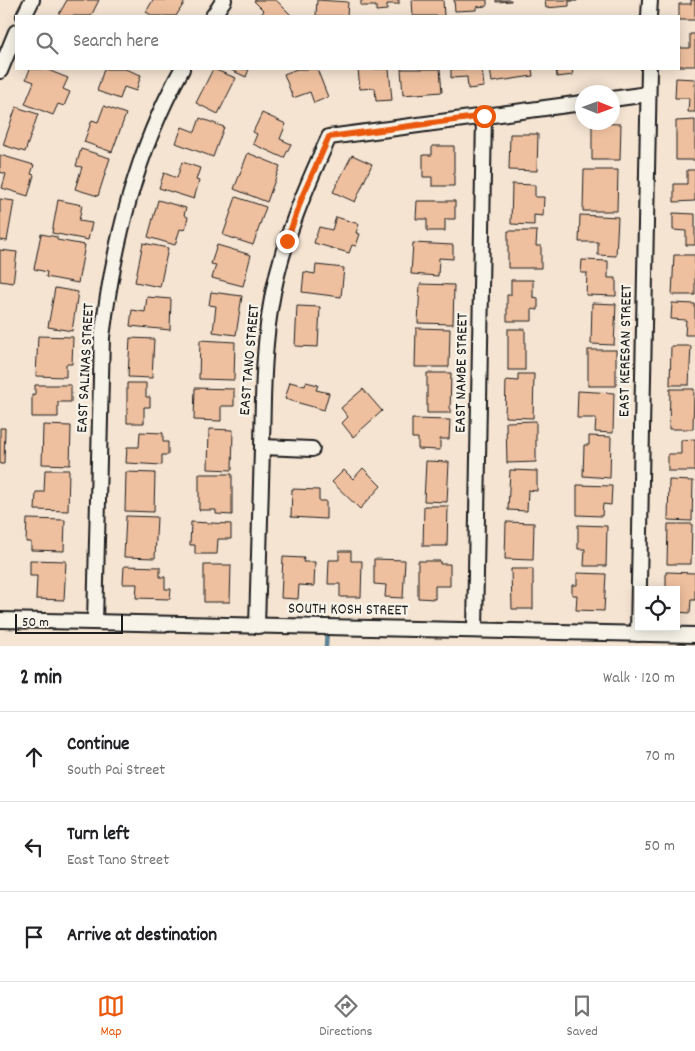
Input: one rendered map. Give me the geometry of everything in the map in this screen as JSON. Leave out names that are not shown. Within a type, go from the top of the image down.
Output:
[{"type":"street","points":[[24,15],[32,0]]},
{"type":"street","points":[[214,15],[224,0]]},
{"type":"street","points":[[650,0],[650,15]]},
{"type":"street","points":[[0,71],[15,34]]},
{"type":"street","name":"EAST SALINAS STREET","points":[[95,622],[102,337],[107,297],[115,251],[139,165],[157,120],[182,70]]},
{"type":"street","name":"EAST KERESAN STREET","points":[[638,634],[649,70]]},
{"type":"street","points":[[620,98],[648,94]]},
{"type":"street","points":[[484,116],[575,104]]},
{"type":"street","name":"EAST TANO STREET","points":[[257,626],[264,371],[273,292],[302,197],[329,137],[484,116]]},
{"type":"street","name":"EAST NAMBE STREET","points":[[475,630],[484,116]]},
{"type":"street","points":[[262,446],[312,449]]},
{"type":"street","name":"SOUTH KOSH STREET","points":[[0,620],[695,635]]},
{"type":"building","points":[[67,0],[99,0],[92,15],[59,15]]},
{"type":"building","points":[[153,0],[186,0],[177,15],[151,15],[146,12]]},
{"type":"building","points":[[276,0],[291,15],[260,15],[264,11],[254,1]]},
{"type":"building","points":[[317,0],[348,2],[347,15],[316,15]]},
{"type":"building","points":[[361,0],[399,0],[399,4],[387,4],[387,10],[376,11],[376,6],[361,6]]},
{"type":"building","points":[[412,0],[443,0],[444,15],[413,15]]},
{"type":"building","points":[[454,0],[487,0],[487,6],[476,7],[476,10],[455,11]]},
{"type":"building","points":[[496,0],[511,0],[511,1],[496,2]]},
{"type":"building","points":[[545,0],[577,1],[569,1],[569,6],[546,8]]},
{"type":"building","points":[[691,0],[695,0],[695,20],[680,20],[679,4],[691,4]]},
{"type":"building","points":[[690,34],[695,34],[695,66],[680,66],[680,48],[690,48]]},
{"type":"building","points":[[30,70],[48,70],[68,78],[63,89],[70,92],[64,106],[58,104],[53,115],[25,104],[34,82],[26,79]]},
{"type":"building","points":[[104,70],[128,70],[141,75],[136,91],[124,87],[120,99],[97,91]]},
{"type":"building","points":[[212,70],[236,78],[218,114],[196,103]]},
{"type":"building","points":[[231,70],[249,70],[246,77]]},
{"type":"building","points":[[294,70],[317,70],[328,97],[314,103],[310,92],[293,98],[284,74]]},
{"type":"building","points":[[358,70],[389,70],[392,100],[376,101],[375,88],[360,89]]},
{"type":"building","points":[[401,70],[440,70],[442,92],[403,95]]},
{"type":"building","points":[[451,70],[482,70],[484,87],[468,89],[467,77],[451,78]]},
{"type":"building","points":[[490,70],[532,70],[533,76],[492,82]]},
{"type":"building","points":[[556,70],[572,70],[573,75],[557,77]]},
{"type":"building","points":[[676,78],[695,79],[695,112],[688,112],[689,98],[675,98]]},
{"type":"building","points":[[104,106],[126,114],[112,152],[84,142],[92,120],[98,122]]},
{"type":"building","points":[[16,107],[38,114],[25,152],[3,145]]},
{"type":"building","points":[[262,113],[286,124],[280,139],[291,144],[284,158],[253,144],[257,134],[253,132]]},
{"type":"building","points":[[200,118],[224,127],[213,157],[176,143],[182,127],[195,132]]},
{"type":"building","points":[[695,120],[695,160],[676,160],[676,121]]},
{"type":"building","points":[[621,124],[620,160],[592,160],[592,130],[620,130]]},
{"type":"building","points":[[510,134],[538,134],[537,171],[509,170]]},
{"type":"building","points":[[432,146],[454,146],[454,186],[432,186],[432,177],[423,177],[423,155],[432,155]]},
{"type":"building","points":[[81,149],[110,158],[98,196],[75,189],[82,167],[76,166]]},
{"type":"building","points":[[248,153],[280,166],[267,202],[234,189]]},
{"type":"building","points":[[0,155],[34,165],[31,174],[34,175],[28,196],[2,188],[6,174],[0,172]]},
{"type":"building","points":[[352,155],[372,164],[355,202],[333,192]]},
{"type":"building","points":[[182,162],[200,168],[196,180],[199,181],[194,199],[159,188],[164,173],[177,178]]},
{"type":"building","points":[[584,170],[618,170],[617,211],[583,211]]},
{"type":"building","points":[[687,170],[695,170],[695,201],[674,202],[674,184],[687,184]]},
{"type":"building","points":[[512,184],[535,185],[535,197],[544,197],[543,216],[534,215],[534,225],[511,224]]},
{"type":"building","points":[[236,197],[266,207],[253,245],[223,235]]},
{"type":"building","points":[[0,199],[14,201],[7,241],[0,240]]},
{"type":"building","points":[[58,200],[82,205],[79,221],[92,223],[88,240],[52,233]]},
{"type":"building","points":[[158,200],[186,208],[184,215],[188,217],[185,230],[180,229],[175,245],[148,237]]},
{"type":"building","points":[[417,201],[455,201],[455,219],[445,219],[445,231],[427,231],[427,219],[416,219]]},
{"type":"building","points":[[673,213],[695,214],[695,245],[686,245],[686,231],[673,230]]},
{"type":"building","points":[[580,215],[618,217],[616,256],[598,255],[598,242],[579,242]]},
{"type":"building","points":[[336,217],[359,224],[356,233],[360,234],[356,246],[352,245],[349,253],[314,243],[319,227],[332,230]]},
{"type":"building","points":[[508,231],[537,231],[536,246],[541,246],[541,268],[508,268]]},
{"type":"building","points":[[41,234],[57,237],[57,240],[85,245],[78,283],[46,277],[47,272],[34,269]]},
{"type":"building","points":[[143,243],[168,248],[160,287],[135,282]]},
{"type":"building","points":[[413,243],[453,245],[453,259],[439,258],[438,276],[411,274]]},
{"type":"building","points":[[217,245],[251,255],[243,286],[212,278],[216,265],[211,264]]},
{"type":"building","points":[[0,250],[17,252],[13,283],[0,281]]},
{"type":"building","points":[[674,255],[695,255],[695,295],[672,295]]},
{"type":"building","points":[[582,260],[608,261],[608,278],[616,278],[616,296],[586,295],[587,273],[581,273]]},
{"type":"building","points":[[316,265],[344,268],[341,297],[302,292],[304,272],[315,274]]},
{"type":"building","points":[[511,280],[533,280],[533,297],[538,298],[538,310],[532,309],[532,321],[507,321],[507,295],[511,295]]},
{"type":"building","points":[[420,284],[454,285],[453,324],[418,323]]},
{"type":"building","points":[[55,288],[78,292],[72,331],[48,327]]},
{"type":"building","points":[[211,292],[242,296],[236,335],[213,332],[216,306],[209,305]]},
{"type":"building","points":[[147,297],[171,299],[170,330],[130,326],[132,310],[145,312]]},
{"type":"building","points":[[592,303],[616,304],[614,345],[591,344]]},
{"type":"building","points":[[672,303],[695,304],[695,335],[685,335],[686,320],[671,319]]},
{"type":"building","points":[[297,306],[320,307],[318,347],[295,346]]},
{"type":"building","points":[[416,328],[450,329],[449,367],[415,367]]},
{"type":"building","points":[[508,329],[525,329],[525,370],[508,370]]},
{"type":"building","points":[[38,336],[73,337],[72,364],[66,364],[66,377],[36,376]]},
{"type":"building","points":[[130,338],[154,339],[152,378],[128,377]]},
{"type":"building","points":[[200,340],[235,342],[234,380],[199,379]]},
{"type":"building","points":[[671,346],[691,346],[689,385],[670,385]]},
{"type":"building","points":[[588,350],[616,350],[616,386],[588,386]]},
{"type":"building","points":[[427,373],[451,373],[450,413],[427,413]]},
{"type":"building","points":[[518,374],[534,374],[533,418],[505,417],[506,380],[518,381]]},
{"type":"building","points":[[290,382],[305,386],[306,382],[318,385],[316,390],[329,393],[324,410],[285,399]]},
{"type":"building","points":[[127,383],[146,383],[146,397],[150,397],[150,407],[144,407],[144,423],[127,423]]},
{"type":"building","points":[[35,385],[71,385],[71,402],[58,402],[58,417],[32,417],[32,395],[35,394]]},
{"type":"building","points":[[195,388],[234,389],[234,406],[221,406],[221,421],[194,420]]},
{"type":"building","points":[[363,389],[382,411],[353,437],[342,423],[348,417],[341,408]]},
{"type":"building","points":[[670,389],[694,389],[693,429],[669,429]]},
{"type":"building","points":[[578,391],[614,393],[613,433],[595,432],[596,418],[577,418]]},
{"type":"building","points":[[412,419],[450,420],[449,439],[440,439],[440,450],[418,449],[418,438],[412,438]]},
{"type":"building","points":[[536,421],[536,462],[507,463],[506,422]]},
{"type":"building","points":[[43,425],[71,426],[70,465],[42,464]]},
{"type":"building","points":[[0,428],[5,428],[4,464],[0,464]]},
{"type":"building","points":[[209,429],[233,430],[232,470],[208,469]]},
{"type":"building","points":[[140,432],[163,433],[163,442],[168,442],[168,455],[162,455],[162,465],[126,463],[127,447],[139,447]]},
{"type":"building","points":[[589,436],[611,437],[610,478],[583,476],[584,445],[589,445]]},
{"type":"building","points":[[695,439],[695,471],[668,471],[668,454],[681,454],[681,440]]},
{"type":"building","points":[[426,461],[449,462],[447,502],[424,501]]},
{"type":"building","points":[[363,468],[381,486],[360,509],[332,482],[344,470],[353,479]]},
{"type":"building","points":[[45,470],[69,470],[68,511],[35,510],[36,492],[44,492]]},
{"type":"building","points":[[510,470],[537,471],[537,491],[528,490],[527,511],[508,510]]},
{"type":"building","points":[[126,472],[155,473],[154,512],[125,511]]},
{"type":"building","points":[[199,474],[232,474],[232,515],[216,514],[216,510],[199,510]]},
{"type":"building","points":[[669,480],[693,481],[692,521],[668,520]]},
{"type":"building","points":[[577,485],[612,486],[611,505],[603,504],[602,516],[577,515]]},
{"type":"building","points":[[292,489],[319,490],[319,501],[326,501],[326,519],[291,517]]},
{"type":"building","points":[[424,506],[448,506],[447,546],[423,546]]},
{"type":"building","points":[[126,516],[157,517],[155,558],[124,557]]},
{"type":"building","points":[[27,519],[65,520],[64,551],[31,550],[31,542],[26,542]]},
{"type":"building","points":[[191,522],[231,524],[231,539],[218,539],[217,554],[195,554],[195,545],[190,545]]},
{"type":"building","points":[[506,522],[534,523],[533,560],[505,559]]},
{"type":"building","points":[[668,524],[692,524],[691,564],[667,564]]},
{"type":"building","points":[[578,525],[607,526],[606,566],[584,566],[585,549],[578,549]]},
{"type":"building","points":[[339,551],[351,551],[351,561],[362,561],[361,597],[340,597],[340,584],[328,584],[329,560],[339,560]]},
{"type":"building","points":[[283,557],[304,558],[303,562],[315,562],[314,586],[299,585],[298,599],[281,598]]},
{"type":"building","points":[[374,559],[405,560],[403,598],[385,597],[386,585],[374,584]]},
{"type":"building","points":[[30,560],[66,561],[64,600],[36,599],[37,576],[30,576]]},
{"type":"building","points":[[418,561],[440,561],[440,564],[450,564],[450,586],[435,586],[435,599],[418,598]]},
{"type":"building","points":[[204,565],[231,565],[230,602],[204,602]]},
{"type":"building","points":[[124,566],[160,567],[160,577],[165,577],[165,589],[171,589],[170,599],[136,598],[137,584],[123,584]]},
{"type":"building","points":[[511,569],[533,569],[533,609],[512,609]]},
{"type":"building","points":[[666,572],[695,573],[695,600],[691,600],[690,613],[680,612],[680,586],[666,586]]},
{"type":"building","points":[[577,573],[606,574],[604,611],[576,610],[577,595],[572,595],[572,585],[577,585]]},
{"type":"waterway","points":[[326,646],[327,629]]},
{"type":"route","points":[[287,241],[302,197],[329,137],[484,116]]}]
